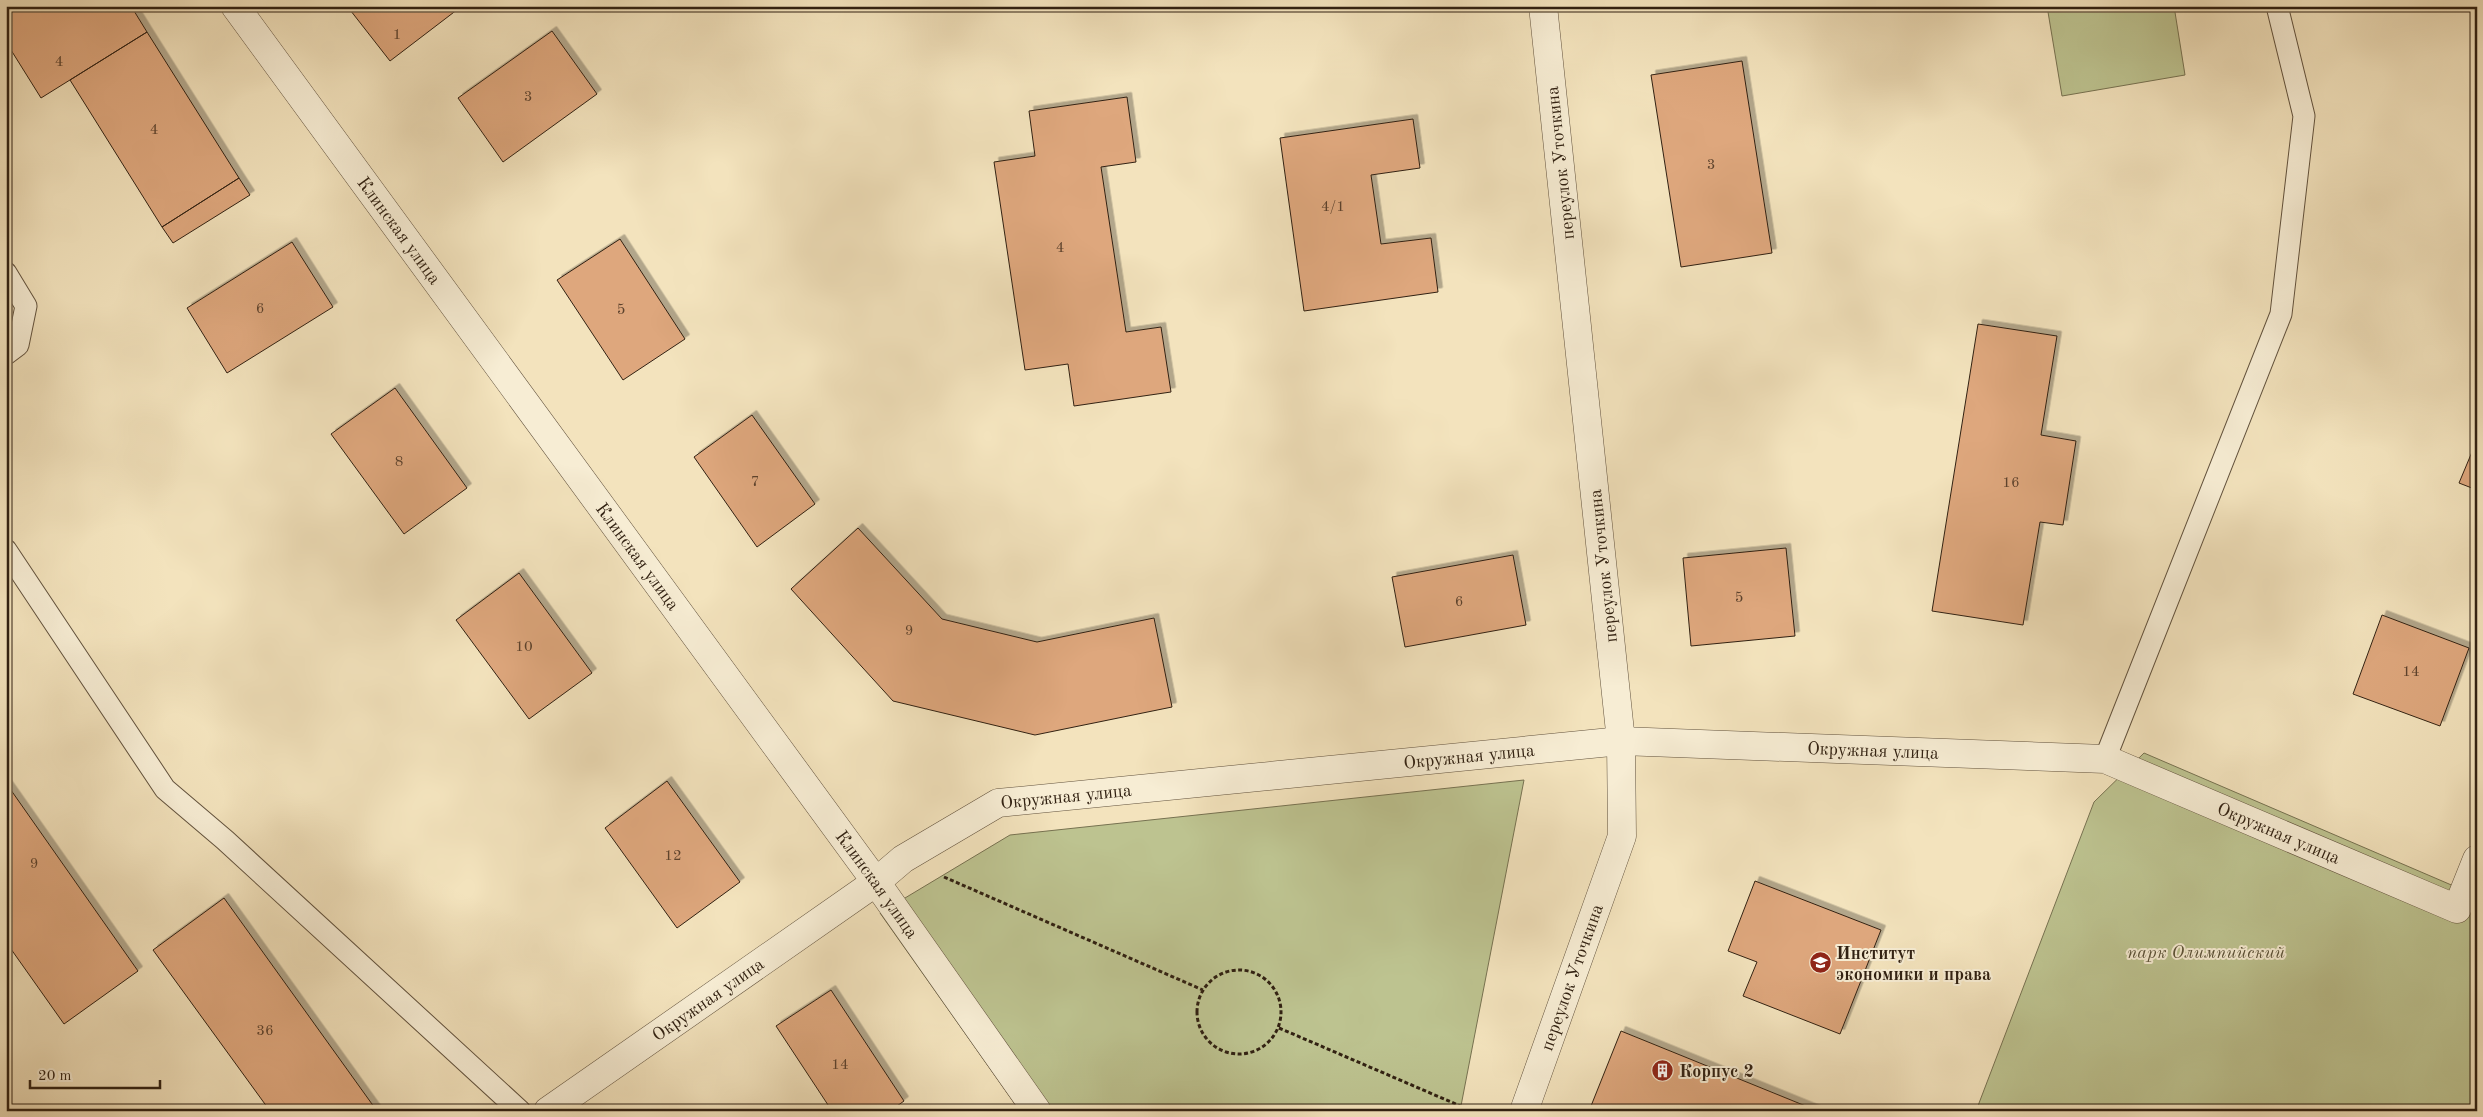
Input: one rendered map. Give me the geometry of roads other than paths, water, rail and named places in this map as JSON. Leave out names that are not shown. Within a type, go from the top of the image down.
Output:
[{"type":"street","name":"Клинская улица","points":[[235,6],[876,882],[1037,1111]]},
{"type":"street","name":"переулок Уточкина","points":[[1524,1111],[1622,836],[1622,741],[1544,6]]},
{"type":"street","name":"Окружная улица","points":[[548,1111],[876,882],[903,859],[998,803],[1622,741],[2104,759],[2457,909],[2477,859]]},
{"type":"lane","points":[[2104,759],[2281,314],[2304,116],[2277,6]]},
{"type":"lane","points":[[6,272],[26,306],[18,345],[6,354]]},
{"type":"lane","points":[[6,550],[166,789],[225,840],[520,1111]]},
{"type":"place","name":"Институт экономики и права","points":[[1820,963]]},
{"type":"place","name":"Корпус 2","points":[[1663,1071]]},
{"type":"park label","name":"парк Олимпийский","points":[[2206,952]]}]
